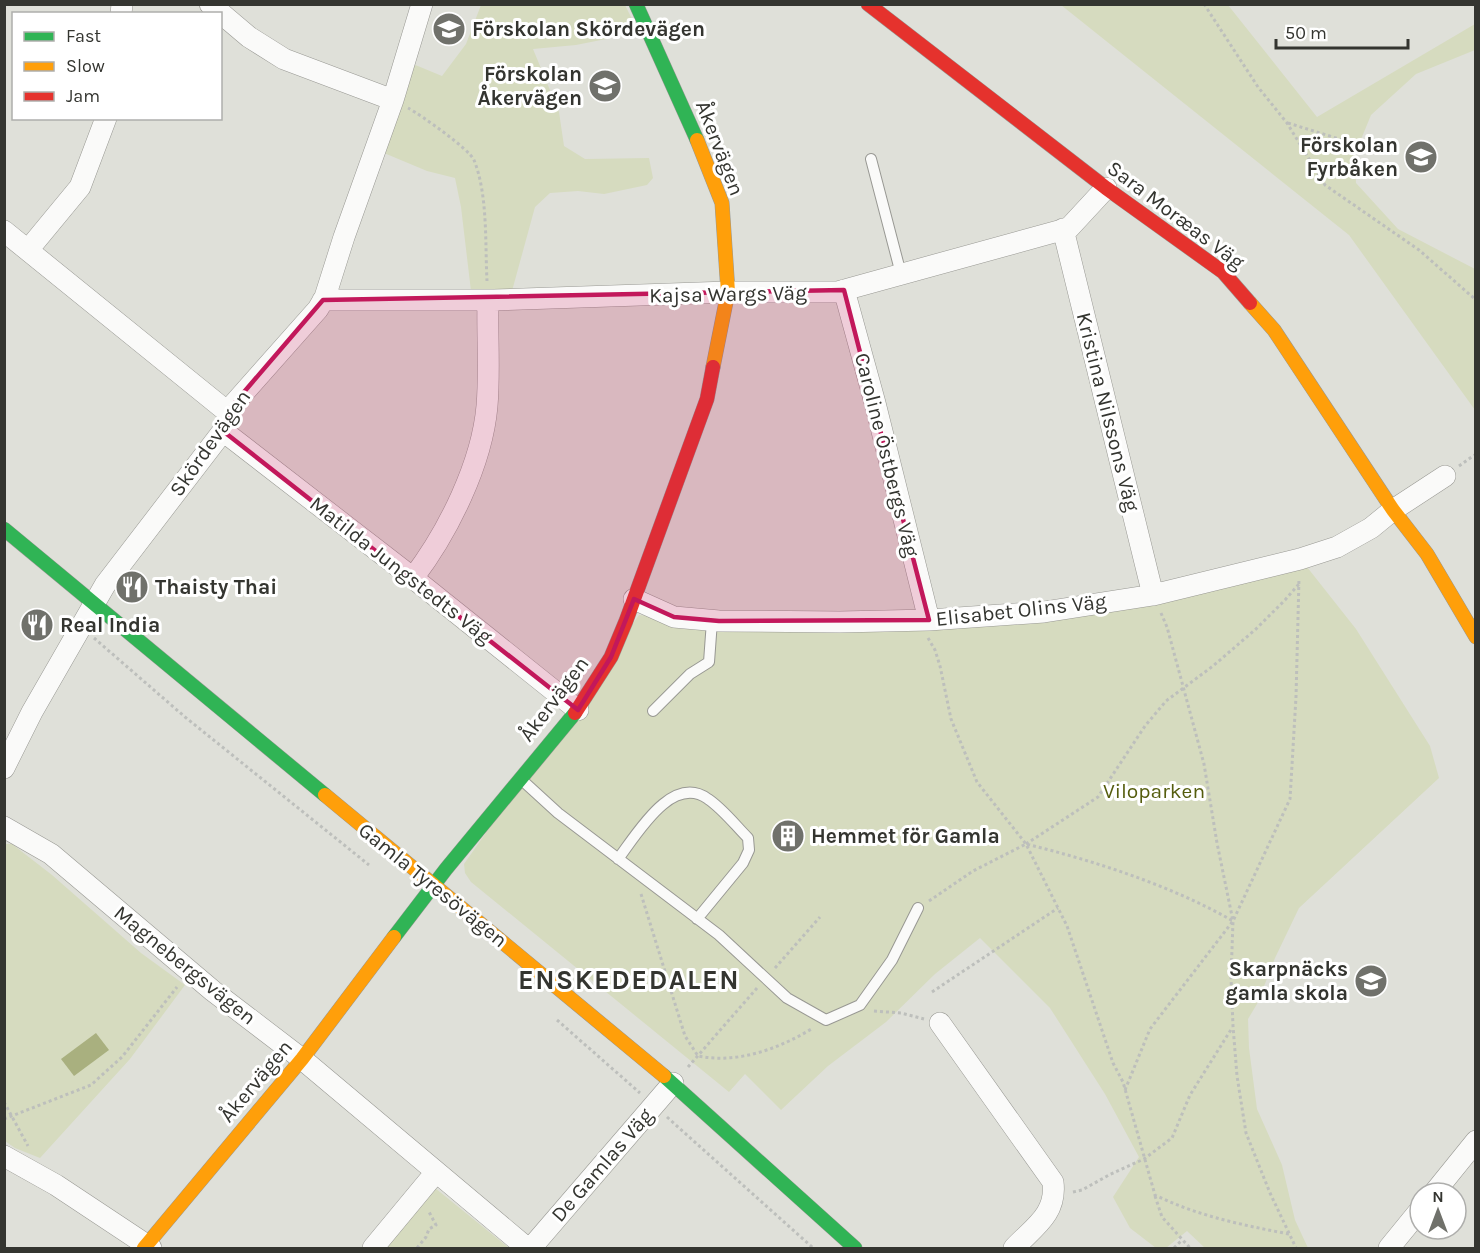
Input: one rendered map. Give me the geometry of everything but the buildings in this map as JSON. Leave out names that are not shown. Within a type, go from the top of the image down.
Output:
[{"type":"street","name":"Skördevägen","points":[[4,768],[32,712],[105,585],[226,422],[232,406],[318,309],[323,300],[393,100],[422,4]]},
{"type":"street","name":"Åkervägen","points":[[147,1247],[302,1059],[434,886],[520,778],[578,710],[611,657],[634,599],[707,399],[728,292],[722,203],[694,132],[636,4]]},
{"type":"street","name":"Sara Moræas Väg","points":[[868,4],[1106,188],[1223,272],[1274,330],[1393,510],[1405,522],[1420,544],[1476,637]]},
{"type":"street","points":[[222,14],[249,37],[284,59],[393,100]]},
{"type":"street","points":[[28,250],[80,187],[105,120]]},
{"type":"street","name":"Kajsa Wargs Väg","points":[[323,300],[488,300],[728,292],[837,292],[1069,228],[1106,188]]},
{"type":"street","name":"Kristina Nilssons Väg","points":[[1063,229],[1153,595]]},
{"type":"street","name":"Matilda Jungstedts Väg","points":[[4,231],[226,422],[413,578],[578,710]]},
{"type":"street","name":"Caroline Östbergs Väg","points":[[844,290],[875,403],[923,620]]},
{"type":"street","points":[[413,578],[428,558],[452,513],[471,474],[481,440],[487,406],[488,300]]},
{"type":"street","name":"Elisabet Olins Väg","points":[[634,599],[674,617],[712,621],[923,620],[1044,612],[1153,595],[1337,547],[1371,528],[1393,510],[1445,476]]},
{"type":"street","name":"Gamla Tyresövägen","points":[[4,529],[674,1083],[855,1248]]},
{"type":"street","name":"Magnebergsvägen","points":[[4,827],[51,854],[190,971],[302,1059],[529,1248]]},
{"type":"street","points":[[940,1023],[1053,1182],[1052,1208],[1014,1248]]},
{"type":"street","name":"De Gamlas Väg","points":[[529,1248],[674,1083]]},
{"type":"street","points":[[1444,1181],[1476,1141]]},
{"type":"street","points":[[4,1156],[36,1174],[147,1247]]},
{"type":"street","points":[[373,1248],[436,1172]]},
{"type":"street","points":[[1389,1248],[1408,1225]]},
{"type":"lane","points":[[871,159],[901,274]]},
{"type":"lane","points":[[653,711],[690,674],[709,662],[712,621]]},
{"type":"lane","points":[[520,778],[558,813],[718,935],[787,998],[826,1020],[860,1005],[892,960],[918,908]]},
{"type":"lane","points":[[618,859],[644,825],[674,794],[691,792],[708,798],[748,838],[749,850],[744,863],[697,919]]},
{"type":"path","points":[[1204,4],[1258,87],[1287,123],[1325,185],[1419,250],[1476,300]]},
{"type":"path","points":[[393,100],[426,118],[473,158],[483,198],[488,300]]},
{"type":"path","points":[[1287,123],[1368,148]]},
{"type":"path","points":[[1125,1090],[1150,1029],[1233,921],[1290,799],[1300,558]]},
{"type":"path","points":[[918,908],[973,871],[1026,844],[1098,796],[1144,726],[1166,702],[1256,629],[1299,584]]},
{"type":"path","points":[[1153,595],[1167,627],[1204,764],[1233,921],[1230,978],[1237,1076],[1246,1133],[1296,1248]]},
{"type":"path","points":[[923,620],[940,666],[951,719],[976,782],[1026,844],[1071,936],[1113,1063],[1125,1090],[1162,1217],[1181,1241],[1190,1248]]},
{"type":"path","points":[[80,626],[185,717],[375,869]]},
{"type":"path","points":[[1026,844],[1064,853],[1122,872],[1209,907],[1233,921]]},
{"type":"path","points":[[633,870],[685,1036],[698,1056],[712,1059],[729,1058],[759,1052],[789,1042],[826,1020]]},
{"type":"path","points":[[932,992],[1058,908]]},
{"type":"path","points":[[674,1083],[820,917]]},
{"type":"path","points":[[4,1119],[91,1085],[122,1057],[190,971]]},
{"type":"path","points":[[851,1009],[901,1013],[940,1023]]},
{"type":"path","points":[[551,1014],[813,1248]]},
{"type":"path","points":[[1053,1196],[1082,1191],[1109,1175],[1144,1159],[1172,1137],[1190,1095],[1233,1026]]},
{"type":"path","points":[[4,1102],[29,1149],[36,1174]]},
{"type":"path","points":[[417,1248],[429,1229],[436,1225],[419,1192]]},
{"type":"path","points":[[1155,1195],[1180,1207],[1232,1223],[1289,1234]]},
{"type":"path","points":[[1174,1248],[1181,1241]]},
{"type":"highlighted area","points":[[844,290],[929,620],[719,621],[674,617],[634,599],[611,657],[578,710],[223,431],[232,406],[323,300]]},
{"type":"green space","points":[[481,5],[625,5],[636,27],[611,38],[576,45],[533,49],[559,112],[564,146],[585,159],[649,158],[653,178],[647,185],[604,194],[578,191],[550,193],[535,207],[512,291],[471,291],[461,207],[455,178],[427,171],[384,153],[413,64],[442,76],[466,44]]},
{"type":"green space","points":[[1061,5],[1228,5],[1317,117],[1475,24],[1475,50],[1416,74],[1371,115],[1355,154],[1356,183],[1398,229],[1475,269],[1475,410],[1349,235]]},
{"type":"green space","name":"Viloparken","points":[[1307,567],[1356,629],[1430,746],[1439,778],[1299,908],[1275,958],[1257,1004],[1248,1019],[1249,1048],[1257,1109],[1282,1165],[1295,1220],[1308,1248],[1205,1248],[1187,1231],[1166,1248],[1156,1248],[1130,1228],[1113,1197],[1139,1157],[1105,1094],[1050,1008],[980,938],[935,974],[886,1022],[828,1066],[781,1110],[745,1074],[729,1092],[471,882],[465,873],[464,864],[639,615],[650,616],[677,628],[730,632],[930,627],[1171,600]]},
{"type":"green space","points":[[5,844],[12,844],[52,875],[141,953],[185,985],[130,1059],[40,1158],[15,1148],[5,1141]]},
{"type":"green space","points":[[435,1188],[509,1248],[384,1248]]},
{"type":"shaded area","points":[[96,1033],[109,1050],[74,1076],[61,1059]]},
{"type":"traffic: fast","points":[[636,4],[697,140]]},
{"type":"traffic: fast","points":[[4,529],[325,795]]},
{"type":"traffic: fast","points":[[394,937],[446,869],[575,713]]},
{"type":"traffic: fast","points":[[664,1076],[855,1248]]},
{"type":"traffic: slow","points":[[697,140],[722,203],[728,292],[713,367]]},
{"type":"traffic: slow","points":[[1250,303],[1274,330],[1393,510],[1427,554],[1476,637]]},
{"type":"traffic: slow","points":[[325,795],[664,1076]]},
{"type":"traffic: slow","points":[[144,1248],[302,1059],[394,937]]},
{"type":"traffic: jam","points":[[868,4],[1106,188],[1223,272],[1250,303]]},
{"type":"traffic: jam","points":[[575,713],[611,657],[626,621],[707,399],[713,367]]},
{"type":"place","name":"Förskolan Skördevägen","points":[[449,29]]},
{"type":"place","name":"Förskolan Åkervägen","points":[[605,86]]},
{"type":"place","name":"Förskolan Fyrbåken","points":[[1421,157]]},
{"type":"place","name":"Thaisty Thai","points":[[132,587]]},
{"type":"place","name":"Real India","points":[[37,625]]},
{"type":"place","name":"Hemmet för Gamla","points":[[788,836]]},
{"type":"place","name":"Skarpnäcks gamla skola","points":[[1371,981]]},
{"type":"district","name":"ENSKEDEDALEN","points":[[629,980]]}]
